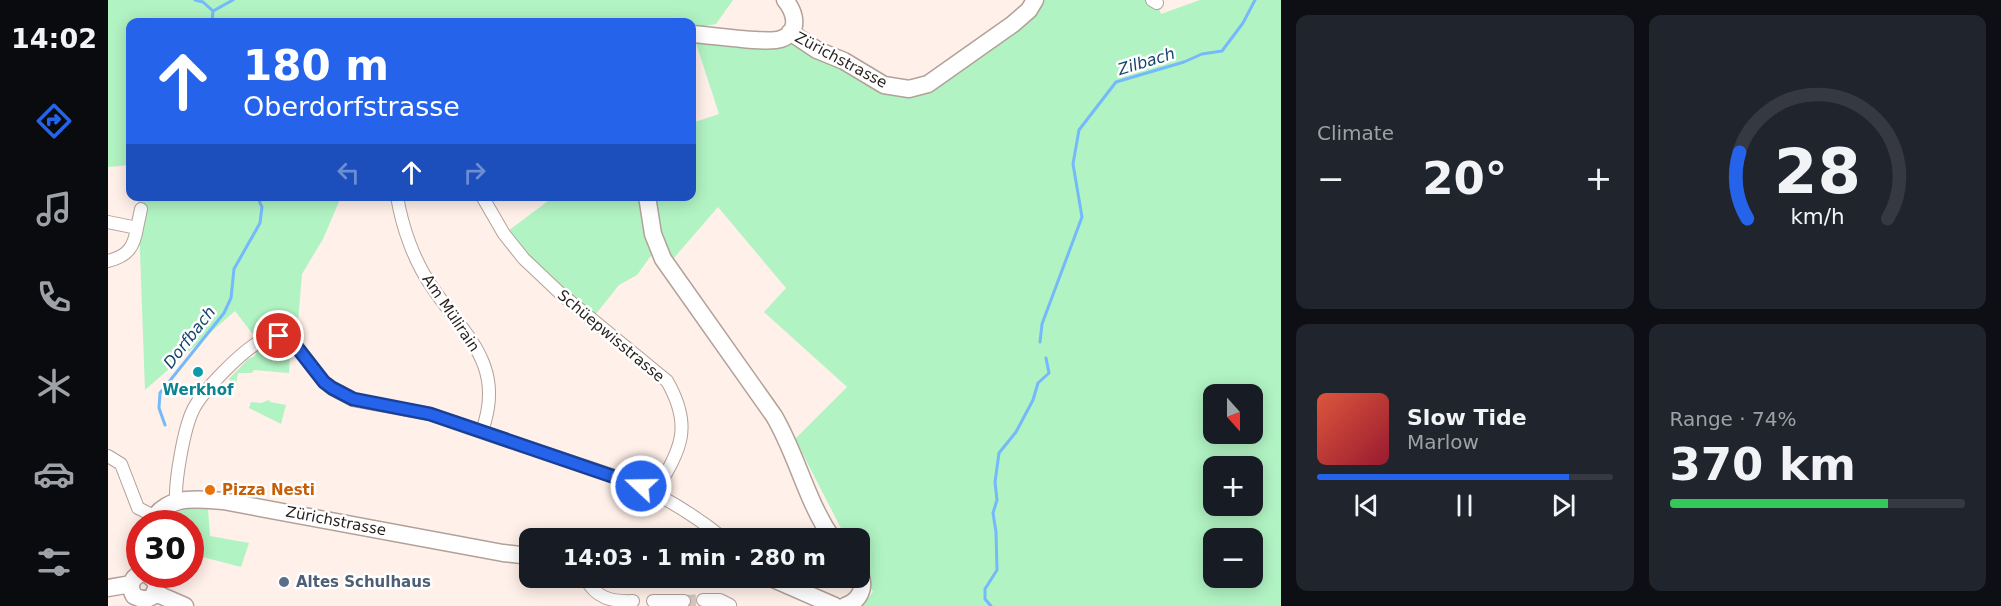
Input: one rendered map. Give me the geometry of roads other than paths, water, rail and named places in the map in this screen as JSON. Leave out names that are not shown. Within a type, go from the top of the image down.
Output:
[{"type":"main road","points":[[785,0],[795,18],[790,32]]},
{"type":"main road","name":"Zürichstrasse","points":[[696,34],[766,40],[780,39],[790,32],[817,50],[844,61],[884,85],[909,90],[928,84],[1013,24],[1029,10],[1035,0]]},
{"type":"main road","points":[[648,201],[653,234],[663,259],[774,416],[786,438],[809,499],[826,528]]},
{"type":"main road","name":"Zürichstrasse","points":[[176,500],[193,499],[254,505],[519,555]]},
{"type":"main road","points":[[162,510],[176,500]]},
{"type":"main road","points":[[108,588],[126,582]]},
{"type":"main road","points":[[134,588],[134,596],[185,606]]},
{"type":"main road","points":[[794,588],[836,606]]},
{"type":"main road","points":[[844,606],[852,603],[860,594],[861,588]]},
{"type":"street","name":"Am Mülirain","points":[[398,201],[407,235],[430,285],[483,361],[490,389],[489,404],[482,431]]},
{"type":"street","name":"Schüepwisstrasse","points":[[485,201],[504,234],[524,260],[576,307],[667,381],[676,396],[682,421],[680,444],[655,492]]},
{"type":"street","points":[[108,261],[125,256],[134,246],[141,209]]},
{"type":"street","points":[[108,222],[137,228]]},
{"type":"street","points":[[176,500],[175,488],[188,421],[193,408],[217,380],[262,340],[279,336],[296,346],[324,382],[342,394],[366,403],[430,414],[626,480],[655,492],[710,528]]},
{"type":"street","points":[[108,456],[121,464],[140,510]]},
{"type":"street","points":[[592,588],[603,598],[614,602],[633,602]]},
{"type":"street","points":[[703,600],[720,600],[730,605]]},
{"type":"street","points":[[653,601],[684,601]]},
{"type":"waterway","points":[[195,0],[203,2],[213,11]]},
{"type":"waterway","points":[[213,11],[233,0]]},
{"type":"waterway","name":"Zilbach","points":[[1040,342],[1042,324],[1082,217],[1073,164],[1079,130],[1116,82],[1184,62],[1202,54],[1222,51],[1243,23],[1255,0]]},
{"type":"waterway","name":"Dorfbach","points":[[212,18],[213,11]]},
{"type":"waterway","name":"Dorfbach","points":[[165,425],[159,408],[160,393],[224,313],[231,298],[234,269],[260,223],[262,207],[259,201]]},
{"type":"waterway","name":"Zilbach","points":[[991,606],[985,599],[985,589],[997,570],[993,513],[997,500],[995,482],[999,453],[1016,432],[1033,400],[1038,383],[1049,373],[1046,358]]},
{"type":"tunnel","points":[[684,601],[703,600]]},
{"type":"place","name":"Werkhof","points":[[198,372]]},
{"type":"place","name":"Pizza Nesti","points":[[210,490]]},
{"type":"place","name":"Altes Schulhaus","points":[[284,582]]}]
